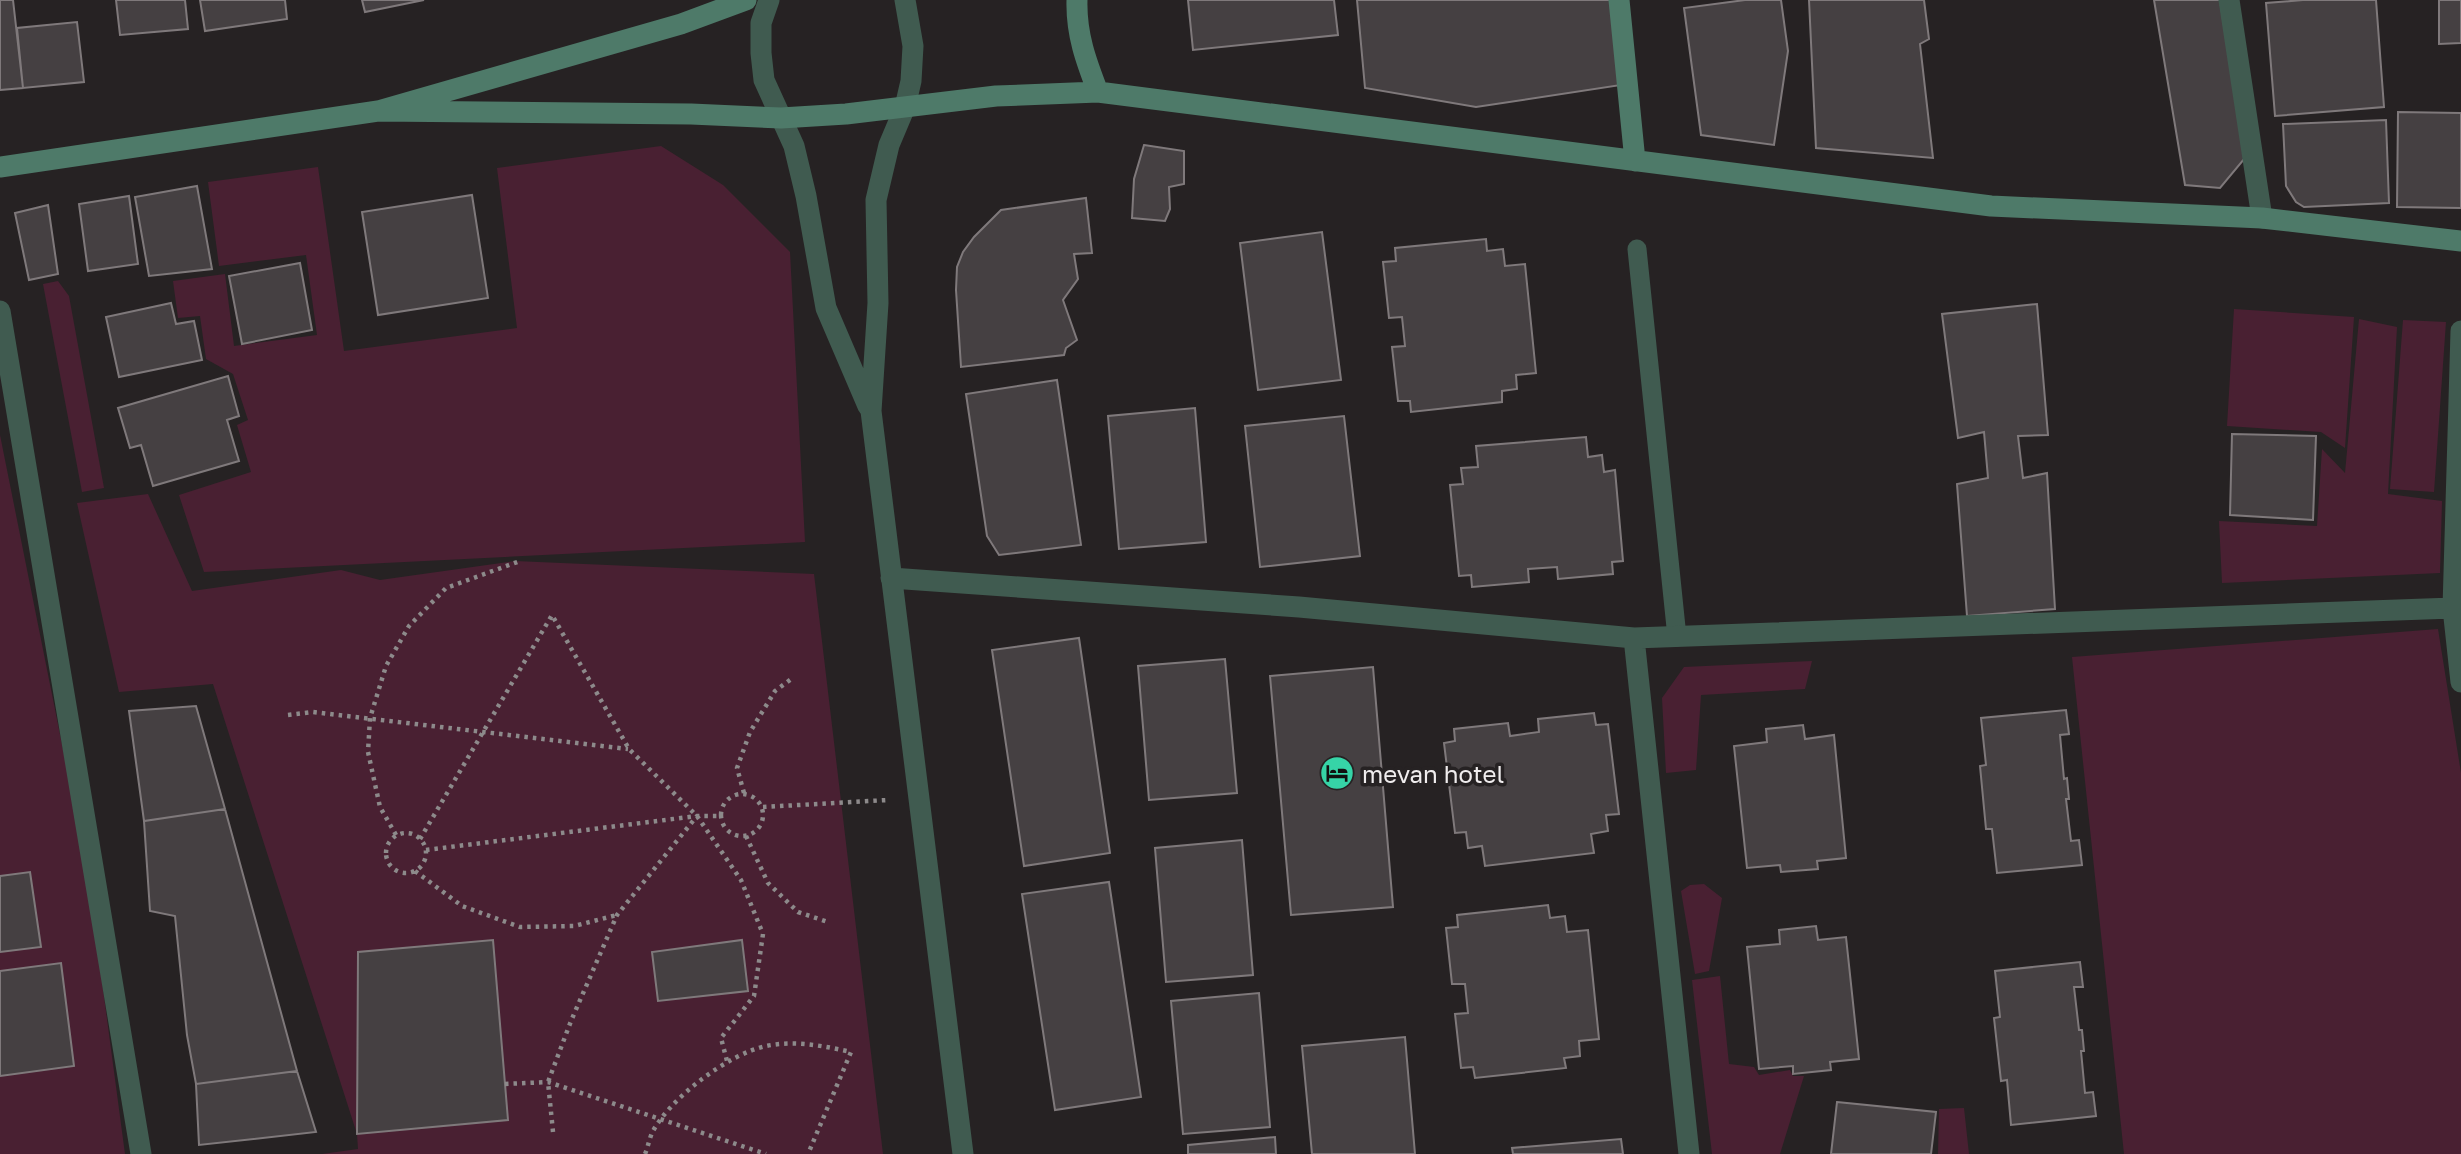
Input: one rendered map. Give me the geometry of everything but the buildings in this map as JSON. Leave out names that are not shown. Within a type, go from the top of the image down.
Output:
[{"type":"main road","points":[[0,167],[378,111],[681,24],[746,0]]},
{"type":"main road","points":[[1077,0],[1076,22],[1082,52],[1098,92]]},
{"type":"main road","points":[[1619,0],[1635,161]]},
{"type":"main road","points":[[378,111],[691,114],[781,118],[996,96],[1098,92],[1991,206],[2262,218],[2461,241]]},
{"type":"street","points":[[769,0],[761,23],[764,80],[794,146],[826,308],[871,411]]},
{"type":"street","points":[[905,0],[913,46],[911,81],[905,107],[889,145],[876,200],[878,303],[871,411],[962,1154]]},
{"type":"street","points":[[2229,0],[2262,218]]},
{"type":"street","points":[[0,311],[141,1154]]},
{"type":"street","points":[[2461,331],[2453,608],[2461,681]]},
{"type":"street","points":[[891,578],[1299,607],[1634,638],[2453,608]]},
{"type":"street","points":[[1634,638],[1689,1154]]},
{"type":"lane","points":[[1637,249],[1677,638]]},
{"type":"path","points":[[396,835],[380,807],[368,752],[370,718],[386,666],[409,626],[446,588],[520,561]]},
{"type":"path","points":[[420,839],[552,615],[629,749],[697,816],[741,880],[762,934],[754,996],[721,1038],[727,1061]]},
{"type":"path","points":[[744,793],[737,768],[750,732],[775,691],[794,677]]},
{"type":"path","points":[[288,715],[313,712],[629,749]]},
{"type":"path","points":[[744,793],[755,798],[763,807],[763,820],[757,830],[746,836],[734,835],[724,827],[720,816],[723,804],[732,795],[744,793]]},
{"type":"path","points":[[763,807],[918,798]]},
{"type":"path","points":[[426,850],[697,816],[720,816]]},
{"type":"path","points":[[553,1132],[548,1082],[617,915],[697,816]]},
{"type":"path","points":[[409,833],[420,839],[426,850],[424,863],[415,872],[403,874],[392,868],[386,857],[388,844],[396,835],[409,833]]},
{"type":"path","points":[[746,836],[768,883],[798,912],[828,922]]},
{"type":"path","points":[[415,872],[462,906],[520,927],[574,926],[617,915]]},
{"type":"path","points":[[646,1154],[652,1134],[662,1119],[690,1089],[727,1061],[766,1046],[813,1043],[852,1052],[808,1154]]},
{"type":"path","points":[[505,1084],[548,1082],[766,1154]]},
{"type":"shaded area","points":[[661,146],[723,185],[790,252],[805,542],[204,572],[179,495],[251,472],[237,425],[248,420],[233,374],[206,359],[200,316],[178,318],[173,281],[225,274],[234,346],[317,335],[306,255],[219,266],[208,182],[318,167],[344,351],[517,328],[497,168]]},
{"type":"shaded area","points":[[58,281],[69,296],[104,488],[82,492],[43,284]]},
{"type":"shaded area","points":[[2234,309],[2354,317],[2345,448],[2321,432],[2227,426]]},
{"type":"shaded area","points":[[2359,319],[2397,327],[2388,494],[2442,501],[2440,573],[2222,583],[2219,521],[2317,526],[2322,449],[2345,473]]},
{"type":"shaded area","points":[[2403,320],[2446,322],[2434,492],[2390,489]]},
{"type":"shaded area","points":[[0,435],[87,869],[125,1154],[0,1154]]},
{"type":"shaded area","points":[[148,494],[192,591],[341,570],[380,580],[515,561],[814,574],[883,1154],[322,1154],[358,1149],[357,1134],[213,684],[119,692],[77,503]]},
{"type":"shaded area","points":[[2438,629],[2461,773],[2461,1154],[2124,1154],[2072,657]]},
{"type":"shaded area","points":[[1812,661],[1805,689],[1701,695],[1696,770],[1666,773],[1662,698],[1684,667]]},
{"type":"shaded area","points":[[1704,884],[1722,898],[1709,971],[1695,974],[1681,891],[1690,885]]},
{"type":"shaded area","points":[[1720,976],[1729,1064],[1754,1067],[1759,1075],[1790,1070],[1793,1076],[1804,1076],[1780,1154],[1712,1154],[1692,980]]},
{"type":"shaded area","points":[[1964,1108],[1969,1154],[1938,1154],[1939,1109]]},
{"type":"place","name":"mevan hotel","points":[[1337,773]]}]
